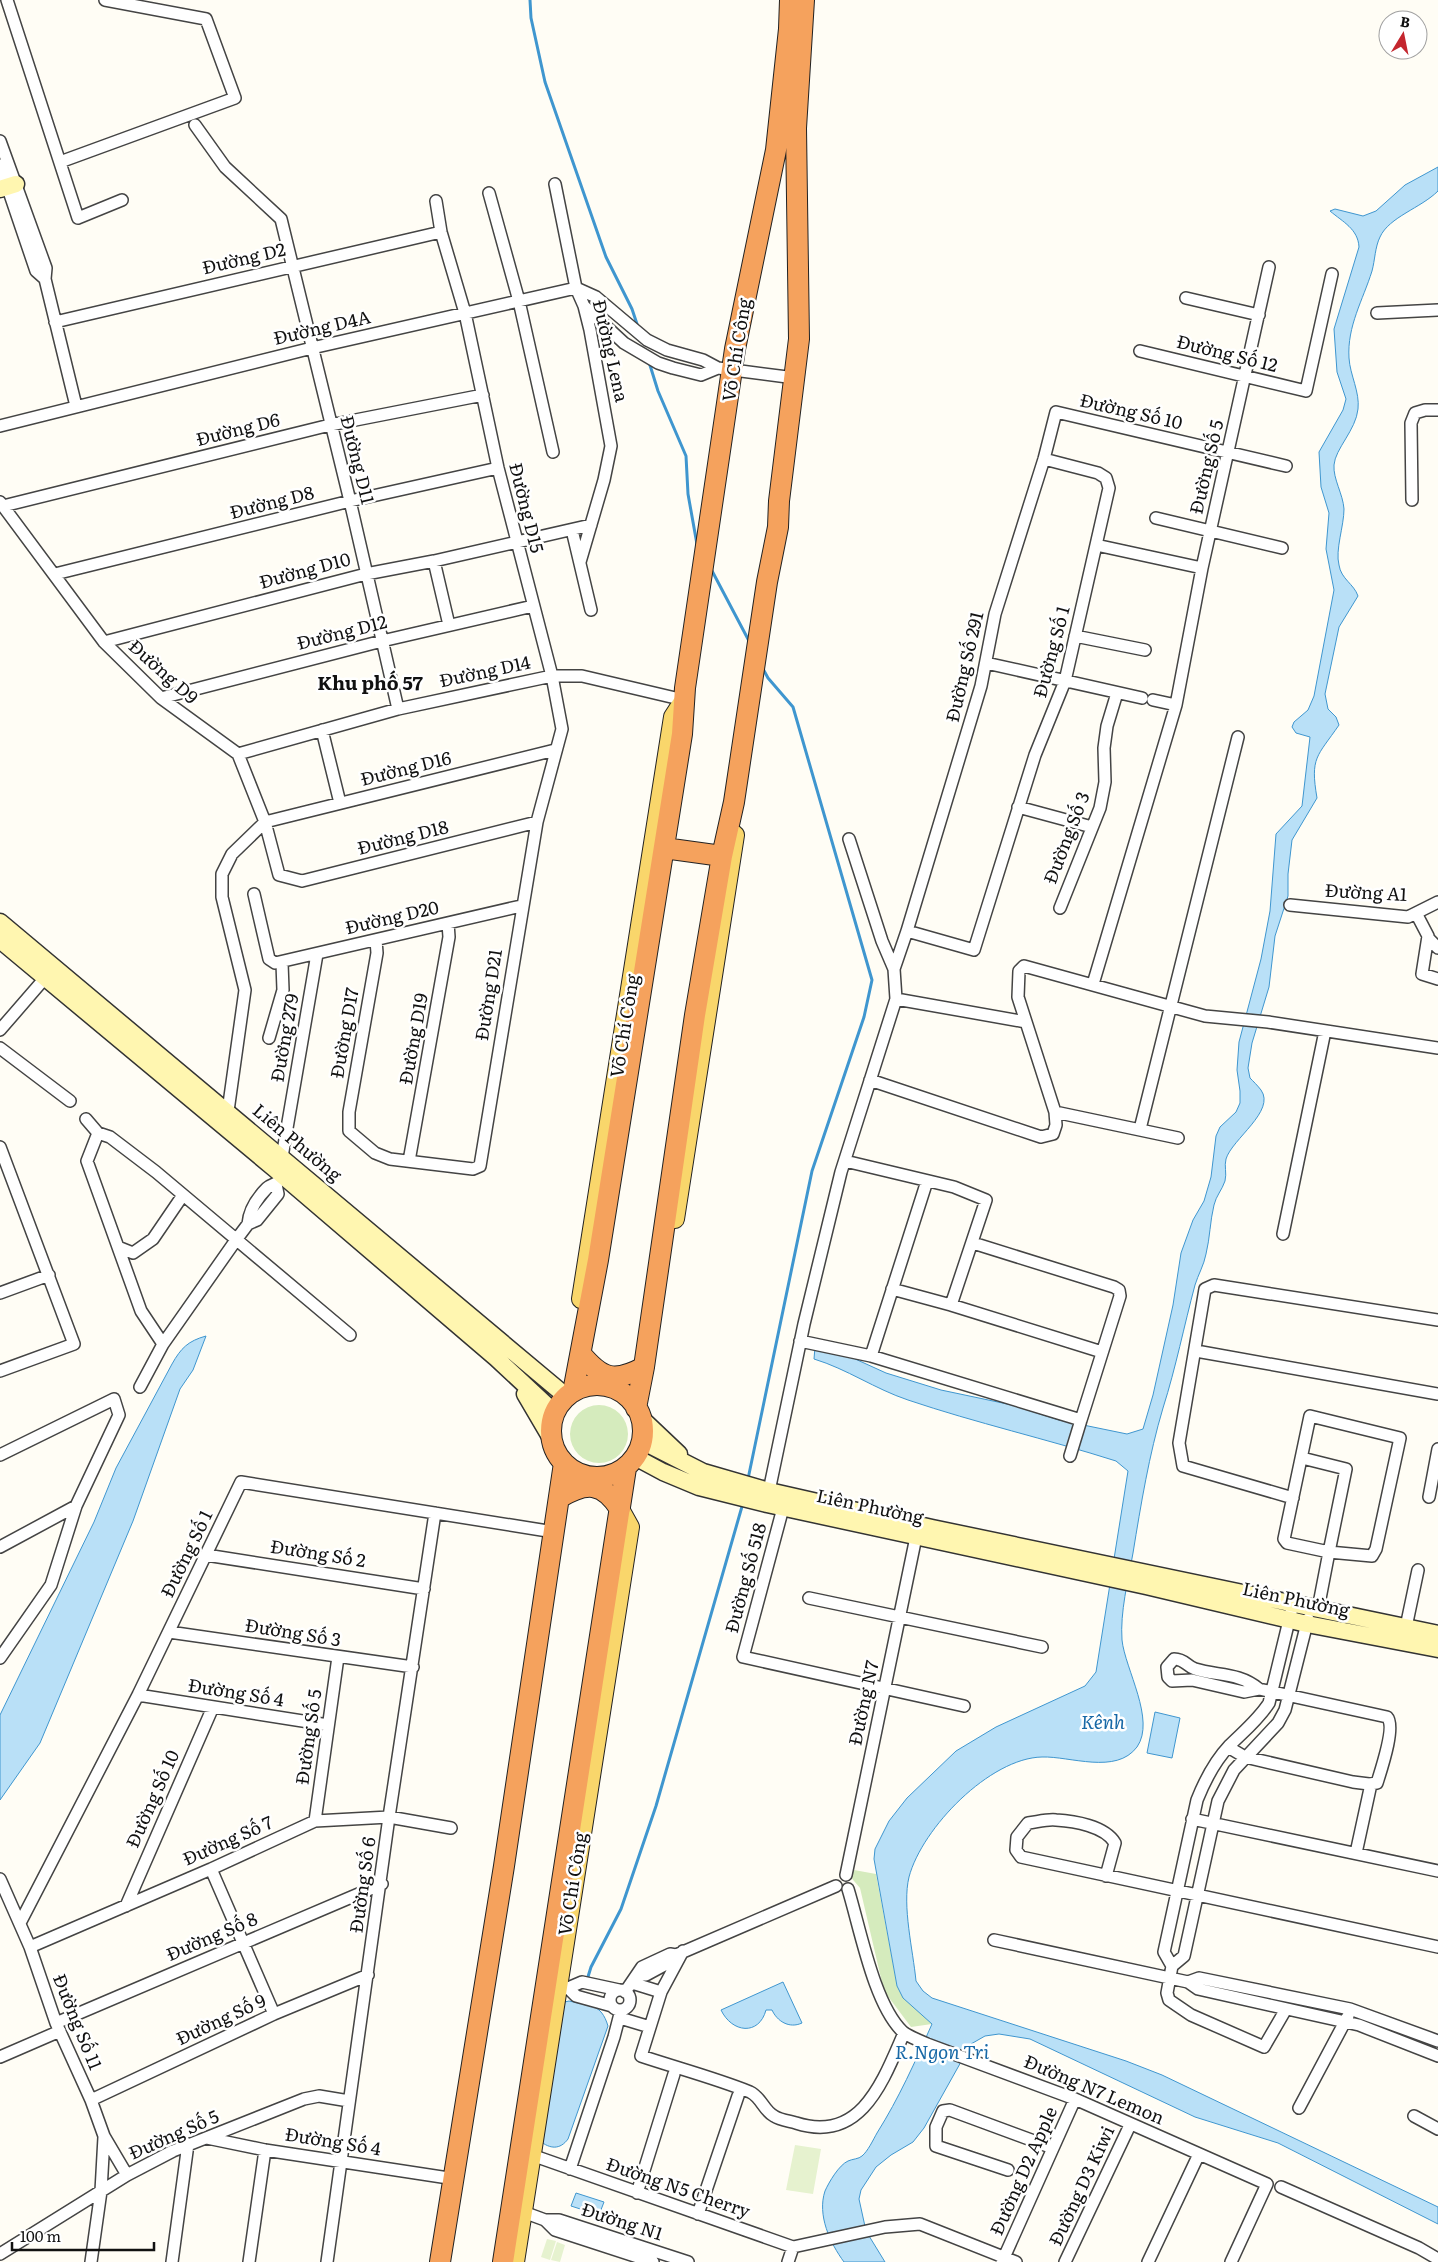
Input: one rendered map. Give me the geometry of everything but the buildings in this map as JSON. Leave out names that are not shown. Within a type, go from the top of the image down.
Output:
[{"type":"highway","name":"Võ Chí Công","points":[[572,1390],[581,1354],[682,734],[684,700],[721,455],[725,369],[776,150],[789,29],[790,0]]},
{"type":"highway","points":[[563,1468],[594,1484],[610,1485],[632,1462],[695,1014],[722,856],[734,802],[767,582],[778,527],[778,502],[799,340],[795,171],[804,0]]},
{"type":"highway","points":[[664,848],[722,856]]},
{"type":"highway","points":[[581,1354],[594,1369],[611,1376],[625,1376],[644,1367]]},
{"type":"highway","points":[[439,2262],[455,2179],[526,1693],[559,1498],[563,1468],[552,1440],[551,1427],[555,1413],[572,1390],[601,1386],[615,1389],[639,1407]]},
{"type":"highway","name":"Võ Chí Công","points":[[503,2262],[517,2210],[525,2153],[559,1986],[620,1510],[632,1462]]},
{"type":"highway","points":[[559,1498],[574,1489],[593,1487],[604,1490],[620,1510]]},
{"type":"main road","name":"Võ Chí Công","points":[[581,1354],[574,1337],[673,716],[684,700]]},
{"type":"main road","points":[[644,1367],[654,1354],[738,817],[734,802]]},
{"type":"main road","name":"Võ Chí Công","points":[[515,2262],[517,2210]]},
{"type":"street","points":[[7,0],[78,218],[122,200]]},
{"type":"street","points":[[60,162],[235,98],[206,19],[121,1],[105,0]]},
{"type":"street","name":"Đường D11","points":[[195,125],[225,167],[281,219],[398,709]]},
{"type":"street","points":[[0,141],[8,187]]},
{"type":"street","points":[[0,165],[8,187],[46,268],[45,279],[76,406]]},
{"type":"street","name":"Đường Lena","points":[[555,184],[576,288],[584,306],[611,446],[604,480],[580,562]]},
{"type":"street","points":[[489,193],[518,301],[553,452]]},
{"type":"street","name":"Đường D15","points":[[436,201],[441,232],[465,313],[516,543],[552,676],[562,729],[537,822]]},
{"type":"street","name":"Đường D2","points":[[55,322],[441,232]]},
{"type":"street","name":"Đường Số 5","points":[[1093,984],[1176,705],[1202,568],[1269,267]]},
{"type":"street","name":"Đường Số 12","points":[[1140,352],[1306,391],[1332,274]]},
{"type":"street","points":[[576,288],[596,297],[647,340],[667,350],[704,360],[725,369],[794,385]]},
{"type":"street","name":"Đường D4A","points":[[0,426],[312,348],[576,288]]},
{"type":"street","points":[[1186,298],[1259,316]]},
{"type":"street","points":[[584,306],[624,343],[658,363],[701,375],[725,369]]},
{"type":"street","points":[[1377,313],[1438,310]]},
{"type":"street","points":[[687,372],[689,357]]},
{"type":"street","name":"Đường D6","points":[[2,504],[330,425],[483,395]]},
{"type":"street","points":[[1412,500],[1411,423],[1415,413],[1425,410],[1438,410]]},
{"type":"street","name":"Đường Số 10","points":[[1056,412],[1286,466]]},
{"type":"street","name":"Đường Số 291","points":[[894,968],[982,686],[995,614],[1044,459],[1056,412]]},
{"type":"street","name":"Đường Số 1","points":[[907,931],[974,950],[1035,755],[1065,681],[1109,488],[1106,478],[1098,473],[1044,459]]},
{"type":"street","name":"Đường D8","points":[[55,574],[498,468]]},
{"type":"street","name":"Đường D9","points":[[2,504],[104,642],[161,698],[238,754]]},
{"type":"street","points":[[1156,518],[1282,548]]},
{"type":"street","name":"Đường D10","points":[[104,642],[366,574],[434,561],[591,525]]},
{"type":"street","points":[[572,530],[591,610]]},
{"type":"street","points":[[1096,545],[1202,568]]},
{"type":"street","points":[[434,561],[449,625]]},
{"type":"street","name":"Đường D12","points":[[161,698],[382,641],[533,606]]},
{"type":"street","points":[[1076,636],[1145,650]]},
{"type":"street","points":[[986,663],[1176,705]]},
{"type":"street","name":"Đường D14","points":[[238,754],[398,709],[552,676],[582,676],[684,700]]},
{"type":"street","name":"Đường Số 3","points":[[1060,908],[1104,794],[1104,748],[1107,726],[1117,693]]},
{"type":"street","points":[[322,730],[340,803]]},
{"type":"street","points":[[1140,1128],[1238,737]]},
{"type":"street","name":"Đường D16","points":[[265,822],[555,750]]},
{"type":"street","points":[[228,1112],[245,990],[222,898],[222,874],[232,854],[265,822],[238,754]]},
{"type":"street","points":[[1018,807],[1092,827]]},
{"type":"street","name":"Đường D18","points":[[265,822],[279,875],[302,881],[537,822]]},
{"type":"street","name":"Đường D21","points":[[409,1161],[473,1170],[480,1166],[521,906],[537,822]]},
{"type":"street","points":[[849,840],[894,968],[896,999],[1026,1022]]},
{"type":"street","points":[[254,894],[277,963],[283,990],[269,1038]]},
{"type":"street","name":"Đường A1","points":[[1290,905],[1408,917],[1438,902]]},
{"type":"street","name":"Đường D20","points":[[277,963],[521,906]]},
{"type":"street","points":[[1416,913],[1428,938],[1438,948]]},
{"type":"street","name":"Liên Phường","points":[[0,922],[228,1112],[283,1171],[496,1358],[555,1413]]},
{"type":"street","name":"Đường D19","points":[[409,1161],[449,937],[448,923]]},
{"type":"street","points":[[1428,938],[1422,974],[1438,979]]},
{"type":"street","name":"Liên Phường","points":[[0,940],[283,1171],[572,1390]]},
{"type":"street","name":"Đường D17","points":[[376,940],[377,953],[350,1112],[349,1131],[375,1153],[390,1159],[409,1161]]},
{"type":"street","name":"Đường 279","points":[[140,1387],[163,1344],[236,1240],[248,1224],[258,1220],[278,1194],[316,954]]},
{"type":"street","points":[[870,1080],[1041,1137],[1048,1137],[1056,1130],[1055,1112],[1018,997],[1017,980],[1019,971],[1024,966],[1205,1016],[1268,1022],[1438,1048]]},
{"type":"street","points":[[0,1030],[45,978]]},
{"type":"street","name":"Đường Số 518","points":[[884,1690],[743,1657],[773,1501],[800,1341],[845,1161],[896,999]]},
{"type":"street","points":[[1283,1234],[1325,1031]]},
{"type":"street","points":[[0,1048],[70,1101]]},
{"type":"street","points":[[1055,1112],[1140,1128],[1178,1138]]},
{"type":"street","points":[[86,1119],[98,1133],[110,1136],[350,1335]]},
{"type":"street","points":[[98,1133],[87,1161],[140,1311],[163,1344]]},
{"type":"street","points":[[0,1371],[74,1344],[1,1149]]},
{"type":"street","points":[[845,1161],[954,1187],[986,1200],[951,1304]]},
{"type":"street","points":[[871,1356],[926,1180]]},
{"type":"street","points":[[118,1247],[133,1253],[153,1239],[183,1195]]},
{"type":"street","points":[[973,1243],[1119,1290],[1120,1296],[1071,1451]]},
{"type":"street","points":[[0,1293],[48,1275]]},
{"type":"street","points":[[1293,1498],[1183,1466],[1180,1444],[1205,1289],[1214,1285],[1438,1320]]},
{"type":"street","points":[[892,1289],[951,1304],[1102,1352]]},
{"type":"street","points":[[800,1341],[871,1356],[1080,1422]]},
{"type":"street","points":[[1196,1351],[1438,1394]]},
{"type":"street","points":[[496,1358],[501,1368],[535,1408],[552,1440]]},
{"type":"street","points":[[0,1456],[114,1398],[119,1415],[76,1506],[51,1586],[0,1658]]},
{"type":"street","points":[[639,1407],[680,1456],[703,1472]]},
{"type":"street","points":[[1310,1416],[1400,1438],[1373,1555],[1329,1552],[1284,1542],[1293,1498],[1310,1416]]},
{"type":"street","points":[[1429,1497],[1438,1449]]},
{"type":"street","points":[[1172,1966],[1184,1956],[1212,1824],[1225,1785],[1245,1757],[1278,1723],[1290,1695],[1307,1624],[1314,1609],[1329,1552],[1346,1469],[1302,1458]]},
{"type":"street","name":"Liên Phường","points":[[632,1462],[699,1487],[734,1489]]},
{"type":"street","name":"Liên Phường","points":[[632,1462],[703,1472],[734,1489],[773,1501],[916,1537],[1104,1570]]},
{"type":"street","name":"Đường Số 1","points":[[20,1923],[138,1695],[241,1482],[554,1532]]},
{"type":"street","name":"Liên Phường","points":[[773,1501],[932,1528],[1146,1580],[1291,1612],[1314,1609],[1438,1634]]},
{"type":"street","points":[[0,1547],[76,1506]]},
{"type":"street","name":"Đường Số 6","points":[[327,2262],[382,1884],[389,1817],[436,1513]]},
{"type":"street","name":"Đường N7","points":[[842,1887],[837,1878],[846,1875],[916,1537]]},
{"type":"street","name":"Đường Số 2","points":[[206,1555],[424,1589]]},
{"type":"street","points":[[1406,1627],[1418,1570]]},
{"type":"street","points":[[809,1598],[1042,1646]]},
{"type":"street","points":[[1286,2009],[1264,2047],[1174,2006],[1168,2000],[1167,1993],[1172,1966],[1164,1952],[1192,1819],[1206,1777],[1228,1747],[1262,1714],[1273,1692],[1291,1612]]},
{"type":"street","name":"Liên Phường","points":[[1291,1612],[1307,1624],[1438,1650]]},
{"type":"street","name":"Đường Số 3","points":[[169,1632],[338,1658],[413,1667]]},
{"type":"street","name":"Đường Số 5","points":[[315,1821],[338,1658]]},
{"type":"street","points":[[1228,1747],[1245,1757],[1371,1784],[1377,1783],[1384,1762],[1390,1719],[1273,1692],[1259,1688],[1248,1680],[1194,1668],[1186,1661],[1179,1659],[1174,1659],[1167,1667],[1168,1677],[1172,1681],[1192,1680],[1244,1692],[1259,1688]]},
{"type":"street","points":[[884,1690],[964,1706]]},
{"type":"street","name":"Đường Số 4","points":[[138,1695],[328,1725]]},
{"type":"street","name":"Đường Số 10","points":[[126,1906],[213,1707]]},
{"type":"street","points":[[1356,1854],[1371,1784]]},
{"type":"street","name":"Đường Số 7","points":[[30,1947],[211,1869],[315,1821],[389,1817],[451,1828]]},
{"type":"street","points":[[1192,1819],[1438,1871]]},
{"type":"street","points":[[1106,1876],[1115,1843],[1112,1838],[1098,1829],[1055,1820],[1028,1823],[1020,1829],[1017,1836],[1016,1850],[1021,1857],[1106,1876],[1177,1891],[1197,1896],[1438,1947]]},
{"type":"street","points":[[211,1869],[274,2014]]},
{"type":"street","name":"Đường Số 11","points":[[0,1879],[30,1947],[58,2027],[91,2100],[104,2136],[127,2175]]},
{"type":"street","name":"Đường Số 8","points":[[0,2057],[58,2027],[242,1942],[382,1884]]},
{"type":"street","points":[[570,2169],[618,2011],[611,1996],[673,1960],[679,1953],[842,1887],[882,2002],[892,2020],[904,2033],[879,2089],[871,2100],[846,2121],[831,2128],[822,2129],[804,2126],[774,2116],[749,2092],[641,2056],[661,1992],[679,1953]]},
{"type":"street","points":[[994,1940],[1188,1982],[1198,1989],[1359,2025],[1438,2056]]},
{"type":"street","name":"Đường Số 9","points":[[91,2100],[274,2014],[368,1975]]},
{"type":"street","points":[[1188,1982],[1199,1978],[1350,2010],[1438,2041]]},
{"type":"street","points":[[559,1986],[582,1982],[601,1986],[629,1985],[661,1992]]},
{"type":"street","points":[[618,2011],[626,2007],[630,2002],[629,1985]]},
{"type":"street","points":[[559,1986],[576,1996],[597,2002],[650,2027]]},
{"type":"street","points":[[1298,2108],[1350,2010]]},
{"type":"street","name":"Đường N7 Lemon","points":[[904,2033],[927,2044],[972,2059],[1075,2099],[1130,2125],[1268,2184],[1231,2262]]},
{"type":"street","points":[[637,2193],[674,2074]]},
{"type":"street","name":"Đường Số 5","points":[[0,2254],[127,2175],[188,2144],[304,2099],[319,2096],[349,2101]]},
{"type":"street","points":[[698,2214],[738,2096]]},
{"type":"street","name":"Đường D2 Apple","points":[[1003,2260],[1075,2099]]},
{"type":"street","points":[[1008,2170],[936,2146],[936,2127],[942,2111],[950,2110],[1053,2148]]},
{"type":"street","points":[[1414,2116],[1438,2128]]},
{"type":"street","name":"Đường D3 Kiwi","points":[[1065,2262],[1130,2125]]},
{"type":"street","points":[[91,2262],[101,2192],[104,2136]]},
{"type":"street","name":"Đường Số 4","points":[[207,2138],[266,2150],[455,2179]]},
{"type":"street","points":[[172,2262],[188,2144]]},
{"type":"street","points":[[250,2262],[266,2150]]},
{"type":"street","name":"Đường N5 Cherry","points":[[525,2153],[793,2247]]},
{"type":"street","points":[[1148,2262],[1199,2154]]},
{"type":"street","points":[[1281,2187],[1432,2259]]},
{"type":"street","name":"Đường N1","points":[[517,2210],[545,2220],[559,2220],[671,2260],[688,2262]]},
{"type":"street","name":"Đường N1","points":[[545,2220],[555,2230],[653,2262]]},
{"type":"street","points":[[788,2262],[793,2247],[866,2231],[908,2224],[920,2224],[1003,2260],[1016,2262]]},
{"type":"green space","points":[[599,1405],[610,1407],[623,1418],[628,1434],[626,1445],[615,1458],[599,1463],[588,1461],[575,1450],[570,1434],[572,1423],[583,1410]]},
{"type":"green space","points":[[843,1868],[876,1874],[897,1986],[932,2024],[911,2027],[884,1991],[860,1888]]},
{"type":"green space","points":[[795,2145],[821,2149],[813,2194],[786,2190]]},
{"type":"green space","points":[[547,2239],[556,2241],[550,2260],[541,2257]]},
{"type":"green space","points":[[557,2242],[565,2245],[560,2262],[551,2260]]},
{"type":"water","points":[[1438,167],[1438,191],[1390,224],[1380,237],[1372,271],[1350,335],[1349,358],[1358,396],[1358,409],[1354,424],[1335,459],[1334,470],[1344,509],[1338,552],[1339,565],[1342,574],[1358,596],[1339,627],[1325,694],[1328,709],[1336,717],[1339,725],[1317,758],[1314,774],[1317,798],[1292,840],[1288,874],[1288,896],[1275,936],[1269,987],[1252,1043],[1248,1068],[1250,1078],[1261,1090],[1264,1098],[1263,1107],[1226,1159],[1225,1181],[1214,1205],[1205,1258],[1195,1285],[1158,1426],[1146,1480],[1122,1619],[1124,1652],[1138,1694],[1143,1723],[1142,1736],[1137,1747],[1128,1755],[1117,1760],[1092,1762],[1042,1757],[1022,1760],[1001,1769],[980,1782],[943,1818],[928,1838],[916,1858],[909,1877],[907,1901],[916,1981],[923,1991],[932,1998],[1126,2061],[1162,2075],[1438,2207],[1438,2224],[1278,2143],[1195,2117],[1030,2039],[999,2034],[985,2036],[971,2044],[924,2128],[913,2142],[891,2155],[876,2167],[861,2190],[859,2199],[866,2231],[885,2262],[844,2262],[826,2228],[823,2210],[825,2191],[841,2166],[848,2161],[861,2157],[868,2148],[900,2093],[932,2024],[903,1998],[897,1986],[874,1859],[875,1849],[889,1821],[907,1798],[956,1751],[996,1727],[1085,1686],[1096,1672],[1128,1471],[1116,1461],[959,1416],[896,1395],[814,1359],[815,1347],[842,1353],[886,1373],[941,1390],[1012,1405],[1059,1420],[1127,1434],[1143,1429],[1153,1395],[1173,1305],[1181,1253],[1193,1220],[1204,1201],[1211,1177],[1216,1136],[1220,1127],[1236,1112],[1240,1103],[1237,1070],[1239,1042],[1261,959],[1270,911],[1276,834],[1302,806],[1310,737],[1296,733],[1292,727],[1294,722],[1308,710],[1314,696],[1334,590],[1326,549],[1329,513],[1321,487],[1319,452],[1343,410],[1346,399],[1337,372],[1334,329],[1359,247],[1353,231],[1345,222],[1330,211],[1335,209],[1363,216],[1376,211],[1405,185]]},
{"type":"water","points":[[206,1336],[193,1370],[180,1389],[133,1521],[40,1743],[0,1800],[0,1715],[94,1522],[116,1468],[172,1364],[186,1346],[194,1340]]},
{"type":"water","points":[[1155,1712],[1180,1718],[1172,1758],[1147,1753]]},
{"type":"water","points":[[783,1982],[802,2023],[793,2025],[784,2023],[777,2018],[772,2010],[766,2010],[758,2024],[752,2027],[738,2027],[726,2018],[721,2010]]},
{"type":"water","points":[[569,2001],[598,2009],[608,2026],[568,2139],[558,2147],[551,2147],[540,2141],[560,2003]]},
{"type":"water","points":[[576,2193],[604,2202],[599,2215],[571,2206]]},
{"type":"waterway","points":[[530,0],[531,18],[545,82],[606,257],[632,309],[638,327]]},
{"type":"waterway","points":[[649,362],[658,391],[686,456],[688,494],[698,550]]},
{"type":"waterway","points":[[710,567],[749,641]]},
{"type":"waterway","points":[[748,1479],[812,1171],[864,1017],[872,980],[793,707],[768,678],[762,667]]},
{"type":"waterway","points":[[587,1980],[591,1967],[621,1909],[656,1806],[743,1503]]},
{"type":"district","name":"Khu phố 57","points":[[370,683]]},
{"type":"water label","name":"Kênh","points":[[1103,1722]]},
{"type":"water label","name":"R.Ngọn Tri","points":[[942,2052]]}]
